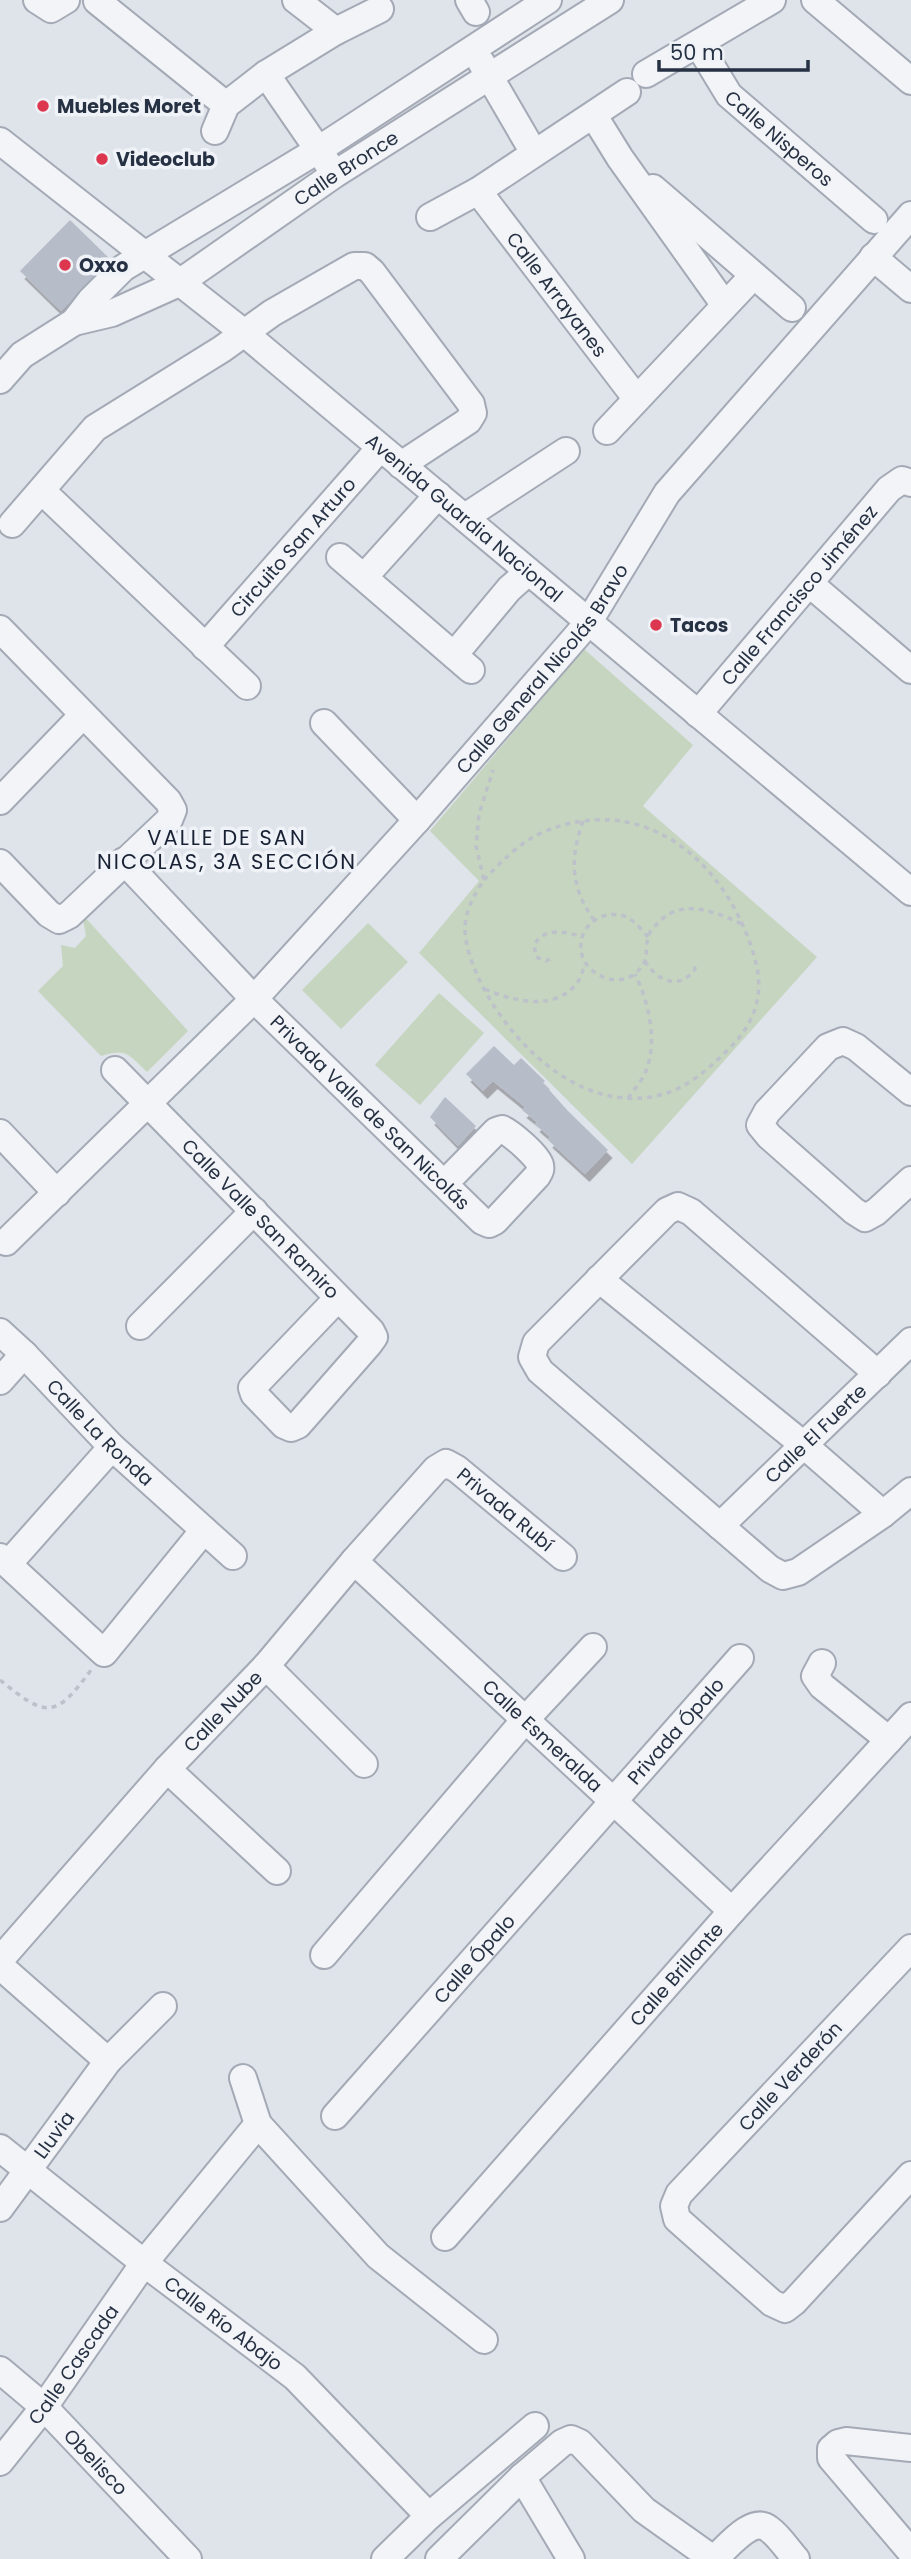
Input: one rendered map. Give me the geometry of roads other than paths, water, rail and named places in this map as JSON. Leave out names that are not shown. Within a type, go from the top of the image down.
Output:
[{"type":"street","points":[[37,0],[51,9],[66,0]]},
{"type":"street","points":[[296,0],[336,32]]},
{"type":"street","name":"Calle Bronce","points":[[74,322],[110,280],[142,255],[318,150],[548,0]]},
{"type":"street","name":"Calle Bronce","points":[[0,380],[22,355],[74,322],[111,313],[179,283],[334,174],[610,0]]},
{"type":"street","points":[[815,0],[911,82]]},
{"type":"street","points":[[97,1],[226,105]]},
{"type":"street","points":[[646,74],[698,44],[757,4]]},
{"type":"street","points":[[215,131],[226,105],[267,74],[380,9]]},
{"type":"street","name":"Calle Nisperos","points":[[698,44],[729,95],[874,220]]},
{"type":"street","points":[[472,48],[534,153]]},
{"type":"street","points":[[267,74],[334,174]]},
{"type":"street","points":[[430,217],[478,191],[627,92]]},
{"type":"street","points":[[594,116],[620,158],[724,304]]},
{"type":"street","name":"Avenida Guardia Nacional","points":[[0,141],[243,332],[911,892]]},
{"type":"street","points":[[620,158],[792,308]]},
{"type":"street","name":"Calle Arrayanes","points":[[478,191],[636,398]]},
{"type":"street","name":"Calle General Nicolás Bravo","points":[[6,1242],[254,999],[417,820],[588,623],[667,493],[911,215]]},
{"type":"street","points":[[873,257],[911,289]]},
{"type":"street","points":[[12,524],[95,428],[222,349],[272,313],[354,266],[365,265],[372,272],[471,404],[473,412],[468,421],[401,465]]},
{"type":"street","points":[[607,431],[753,276]]},
{"type":"street","name":"Circuito San Arturo","points":[[205,647],[380,448]]},
{"type":"street","points":[[465,517],[566,451]]},
{"type":"street","name":"Calle Francisco Jiménez","points":[[698,714],[890,489],[907,482]]},
{"type":"street","points":[[42,491],[247,686]]},
{"type":"street","points":[[365,576],[438,495]]},
{"type":"street","points":[[340,557],[462,663],[509,589],[528,572]]},
{"type":"street","points":[[810,584],[911,670]]},
{"type":"street","points":[[0,629],[169,801],[173,810],[169,820],[69,915],[59,920],[49,914],[0,863]]},
{"type":"street","points":[[0,801],[83,715]]},
{"type":"street","points":[[324,723],[417,820]]},
{"type":"street","name":"Privada Valle de San Nicolás","points":[[124,861],[254,999],[444,1184],[482,1221],[489,1224],[537,1176],[541,1169],[540,1162],[502,1129],[496,1131],[444,1184]]},
{"type":"street","points":[[909,1086],[856,1047],[843,1041],[828,1047],[766,1112],[760,1125],[853,1212],[865,1218],[876,1212],[911,1180]]},
{"type":"street","name":"Calle Valle San Ramiro","points":[[115,1070],[371,1331],[374,1337],[298,1425],[291,1428],[284,1425],[251,1388],[338,1298]]},
{"type":"street","points":[[0,1133],[57,1192]]},
{"type":"street","points":[[878,1374],[691,1212],[678,1206],[667,1211],[536,1343],[532,1357],[540,1371],[770,1569],[783,1576],[797,1572],[883,1514],[911,1491]]},
{"type":"street","points":[[140,1326],[254,1211]]},
{"type":"street","points":[[599,1279],[805,1446],[883,1514]]},
{"type":"street","name":"Calle La Ronda","points":[[0,1332],[112,1447],[233,1556]]},
{"type":"street","name":"Calle El Fuerte","points":[[720,1526],[911,1341]]},
{"type":"street","points":[[0,1381],[24,1354]]},
{"type":"street","points":[[112,1447],[4,1560],[104,1653],[204,1530]]},
{"type":"street","name":"Privada Rubí","points":[[446,1463],[457,1469],[564,1557]]},
{"type":"street","name":"Calle Nube","points":[[0,1960],[167,1769],[266,1666],[436,1469],[446,1463]]},
{"type":"street","name":"Calle Esmeralda","points":[[354,1561],[732,1911]]},
{"type":"street","points":[[324,1955],[524,1721],[593,1647]]},
{"type":"street","name":"Privada Ópalo","points":[[614,1803],[740,1658]]},
{"type":"street","points":[[821,1663],[815,1676],[822,1686],[889,1740]]},
{"type":"street","points":[[266,1666],[364,1764]]},
{"type":"street","name":"Calle Brillante","points":[[444,2237],[732,1911],[911,1716]]},
{"type":"street","points":[[167,1769],[277,1871]]},
{"type":"street","name":"Calle Ópalo","points":[[335,2116],[614,1803]]},
{"type":"street","name":"Calle Verderón","points":[[911,1948],[679,2194],[674,2206],[677,2219],[772,2303],[785,2309],[911,2175]]},
{"type":"street","points":[[0,1966],[108,2061]]},
{"type":"street","name":"Lluvia","points":[[0,2208],[108,2061],[163,2006]]},
{"type":"street","points":[[243,2078],[258,2124],[378,2256],[484,2340]]},
{"type":"street","name":"Calle Cascada","points":[[0,2462],[44,2407],[144,2263],[258,2124]]},
{"type":"street","name":"Calle Río Abajo","points":[[0,2148],[144,2263],[295,2377],[429,2516]]},
{"type":"street","name":"Obelisco","points":[[0,2370],[44,2407],[188,2559]]},
{"type":"street","points":[[385,2559],[429,2516],[535,2426]]},
{"type":"street","points":[[439,2559],[522,2477],[562,2443],[571,2439],[580,2443],[644,2510],[714,2559],[751,2526],[759,2524],[769,2528],[796,2559]]},
{"type":"street","points":[[911,2448],[846,2441],[831,2449],[831,2458],[911,2552]]},
{"type":"street","points":[[522,2477],[571,2559]]},
{"type":"place","name":"Muebles Moret","points":[[43,106]]},
{"type":"place","name":"Videoclub","points":[[102,159]]},
{"type":"place","name":"Oxxo","points":[[65,265]]},
{"type":"place","name":"Tacos","points":[[656,625]]},
{"type":"district","name":"VALLE DE SAN NICOLAS, 3A SECCIÓN","points":[[227,850]]}]
